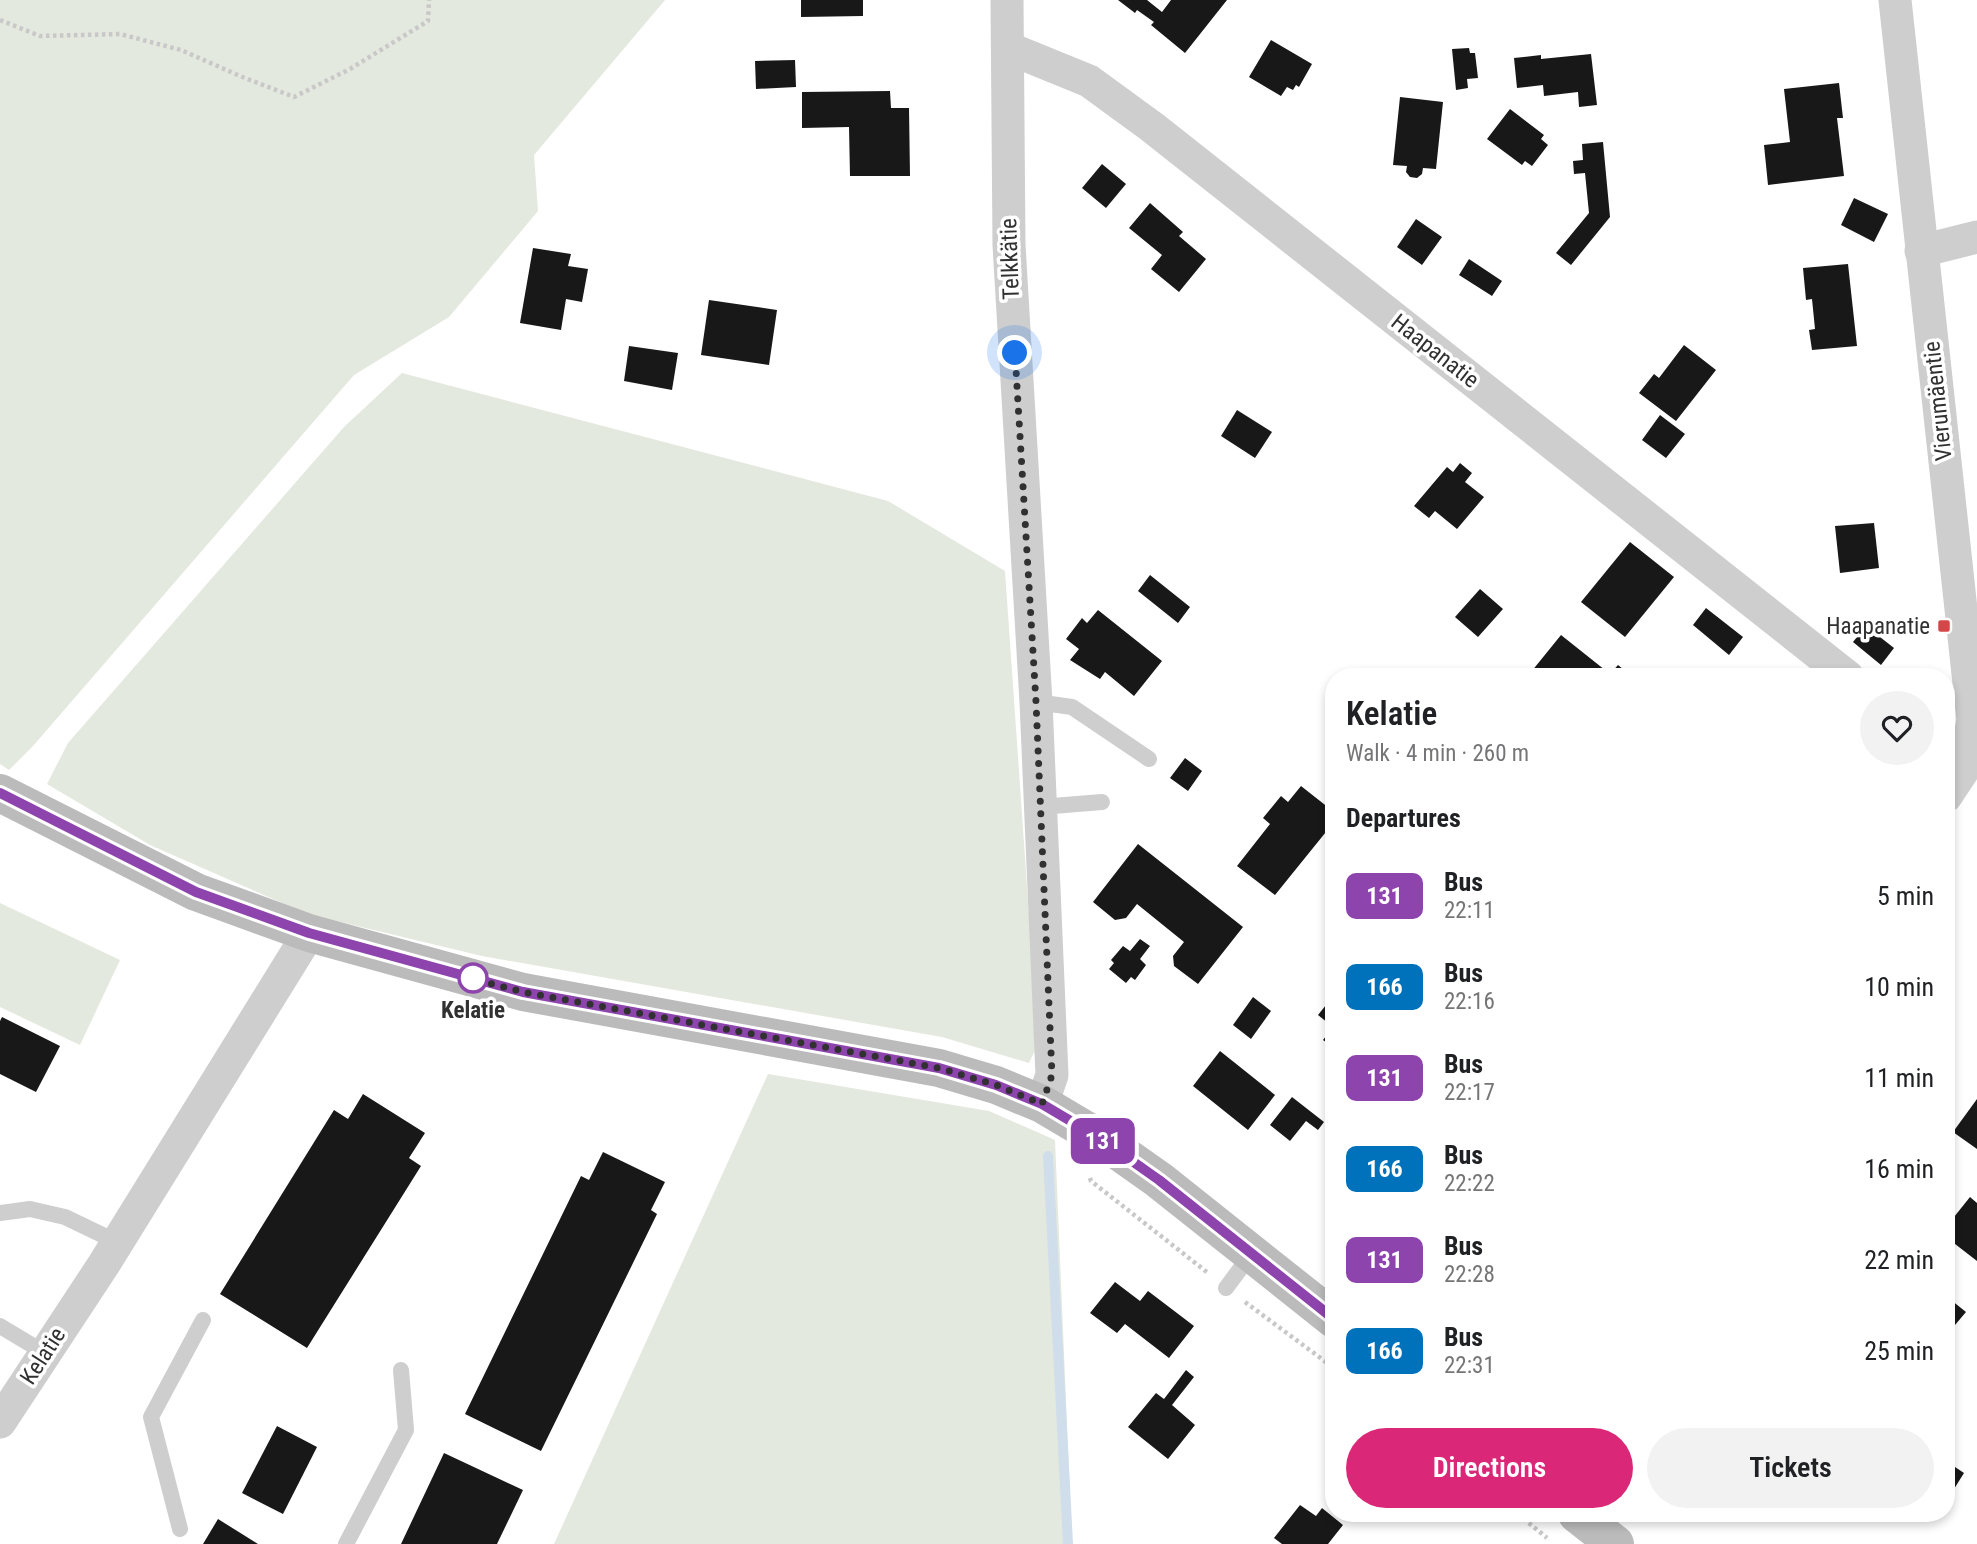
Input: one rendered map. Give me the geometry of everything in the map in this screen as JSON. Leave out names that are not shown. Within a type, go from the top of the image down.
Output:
[{"type":"main road","points":[[0,793],[196,892],[309,933],[523,992],[939,1068],[996,1085],[1042,1104],[1111,1146],[1159,1180],[1325,1312]]},
{"type":"main road","points":[[1587,1522],[1615,1544]]},
{"type":"street","name":"Telkkätie","points":[[1006,0],[1009,245],[1036,702],[1052,1075],[1042,1104]]},
{"type":"street","name":"Vierumäentie","points":[[1895,0],[1973,720],[1958,775]]},
{"type":"street","name":"Haapanatie","points":[[1008,48],[1088,81],[1152,127],[1837,668]]},
{"type":"street","points":[[1921,251],[1977,237]]},
{"type":"street","name":"Kelatie","points":[[0,1422],[117,1242],[309,933]]},
{"type":"lane","points":[[1036,702],[1072,707],[1149,759]]},
{"type":"lane","points":[[1040,807],[1102,802]]},
{"type":"lane","points":[[0,1213],[30,1209],[65,1217],[117,1242]]},
{"type":"lane","points":[[1226,1288],[1252,1253]]},
{"type":"lane","points":[[180,1529],[151,1417],[203,1320]]},
{"type":"lane","points":[[0,1326],[46,1353]]},
{"type":"lane","points":[[346,1544],[406,1430],[401,1370]]},
{"type":"path","points":[[0,20],[40,36],[120,34],[144,40],[181,50],[294,97],[350,69],[428,22],[429,0]]},
{"type":"path","points":[[1528,1522],[1555,1544]]},
{"type":"shaded area","points":[[0,0],[665,0],[534,155],[538,211],[449,317],[354,375],[33,746],[9,770],[0,764]]},
{"type":"shaded area","points":[[402,373],[888,501],[1005,571],[1038,1044],[1029,1063],[942,1037],[482,956],[307,914],[150,845],[47,784],[68,743],[344,427]]},
{"type":"shaded area","points":[[0,903],[120,960],[80,1045],[0,1007]]},
{"type":"shaded area","points":[[768,1074],[989,1111],[1055,1140],[1072,1544],[554,1544]]},
{"type":"building","points":[[801,0],[863,0],[863,16],[801,17]]},
{"type":"building","points":[[1118,0],[1147,0],[1162,12],[1171,0],[1227,0],[1185,53],[1151,25],[1154,22],[1137,10],[1135,13]]},
{"type":"building","points":[[1271,40],[1312,64],[1299,87],[1296,85],[1293,90],[1287,87],[1281,96],[1249,77]]},
{"type":"building","points":[[1469,48],[1470,53],[1475,53],[1478,78],[1467,79],[1468,88],[1456,90],[1452,49]]},
{"type":"building","points":[[1591,54],[1597,105],[1579,107],[1578,92],[1544,96],[1543,85],[1517,88],[1514,58],[1541,55],[1541,59]]},
{"type":"building","points":[[795,60],[796,87],[756,89],[755,61]]},
{"type":"building","points":[[1839,83],[1843,118],[1837,118],[1844,176],[1768,185],[1764,145],[1790,142],[1784,89]]},
{"type":"building","points":[[890,91],[891,108],[909,108],[910,176],[850,176],[849,127],[802,128],[802,92]]},
{"type":"building","points":[[1400,97],[1443,102],[1436,169],[1423,168],[1422,174],[1417,178],[1410,177],[1406,172],[1407,166],[1393,165]]},
{"type":"building","points":[[1510,109],[1544,135],[1541,139],[1548,145],[1532,166],[1525,161],[1522,165],[1487,139]]},
{"type":"building","points":[[1603,142],[1610,217],[1571,265],[1556,253],[1589,213],[1585,173],[1574,174],[1573,161],[1583,160],[1582,144]]},
{"type":"building","points":[[1102,164],[1126,184],[1106,208],[1082,188]]},
{"type":"building","points":[[1854,198],[1888,214],[1874,242],[1841,225]]},
{"type":"building","points":[[1150,203],[1183,232],[1179,236],[1206,259],[1179,292],[1151,269],[1162,255],[1129,228]]},
{"type":"building","points":[[1416,219],[1442,237],[1422,265],[1397,247]]},
{"type":"building","points":[[533,248],[571,254],[568,266],[588,269],[582,302],[566,299],[561,330],[520,323]]},
{"type":"building","points":[[1469,259],[1502,281],[1492,296],[1459,275]]},
{"type":"building","points":[[1848,264],[1857,346],[1812,350],[1809,330],[1815,329],[1812,299],[1806,300],[1803,268]]},
{"type":"building","points":[[709,300],[777,310],[769,365],[701,355]]},
{"type":"building","points":[[1684,345],[1716,370],[1676,421],[1639,393],[1654,374],[1659,378]]},
{"type":"building","points":[[629,346],[678,353],[672,390],[624,381]]},
{"type":"building","points":[[1237,410],[1272,432],[1255,458],[1221,436]]},
{"type":"building","points":[[1660,415],[1685,434],[1666,458],[1642,440]]},
{"type":"building","points":[[1460,463],[1472,473],[1465,482],[1484,497],[1457,529],[1435,511],[1429,518],[1414,506],[1447,467],[1453,472]]},
{"type":"building","points":[[1874,523],[1879,568],[1840,573],[1835,526]]},
{"type":"building","points":[[1630,542],[1674,577],[1625,637],[1581,602]]},
{"type":"building","points":[[1150,575],[1190,607],[1178,623],[1138,591]]},
{"type":"building","points":[[1480,589],[1503,609],[1478,637],[1455,617]]},
{"type":"building","points":[[1706,608],[1743,637],[1729,655],[1693,625]]},
{"type":"building","points":[[1098,610],[1162,661],[1134,696],[1105,672],[1100,679],[1070,660],[1079,649],[1066,639],[1082,618],[1087,623]]},
{"type":"building","points":[[1866,626],[1894,648],[1881,665],[1853,642]]},
{"type":"building","points":[[1561,635],[1602,668],[1534,668]]},
{"type":"building","points":[[1185,758],[1202,771],[1188,791],[1170,778]]},
{"type":"building","points":[[1301,786],[1325,805],[1325,833],[1275,895],[1237,866],[1270,824],[1263,818],[1281,796],[1288,802]]},
{"type":"building","points":[[1138,844],[1243,927],[1198,984],[1174,966],[1173,956],[1184,942],[1137,904],[1126,918],[1115,920],[1093,902]]},
{"type":"building","points":[[1140,939],[1150,946],[1140,959],[1146,965],[1135,980],[1131,977],[1126,983],[1109,969],[1114,963],[1111,960],[1123,946],[1130,951]]},
{"type":"building","points":[[1253,997],[1271,1011],[1251,1039],[1233,1025]]},
{"type":"building","points":[[1325,1006],[1325,1021],[1318,1015]]},
{"type":"building","points":[[2,1017],[60,1046],[36,1092],[0,1074]]},
{"type":"building","points":[[1220,1051],[1275,1095],[1248,1130],[1193,1086]]},
{"type":"building","points":[[363,1094],[425,1133],[409,1158],[421,1166],[307,1348],[220,1294],[334,1110],[348,1119]]},
{"type":"building","points":[[1292,1097],[1324,1122],[1318,1130],[1306,1121],[1290,1141],[1270,1125]]},
{"type":"building","points":[[1977,1099],[1977,1149],[1955,1133],[1955,1129]]},
{"type":"building","points":[[603,1152],[665,1182],[651,1210],[657,1214],[541,1451],[465,1414],[581,1176],[589,1180]]},
{"type":"building","points":[[1970,1197],[1977,1203],[1977,1261],[1955,1244],[1955,1216]]},
{"type":"building","points":[[1115,1282],[1140,1301],[1148,1291],[1194,1326],[1169,1358],[1125,1324],[1117,1333],[1090,1313]]},
{"type":"building","points":[[1955,1303],[1966,1312],[1955,1325]]},
{"type":"building","points":[[1186,1370],[1194,1377],[1172,1405],[1195,1425],[1168,1459],[1128,1427],[1156,1393],[1164,1399]]},
{"type":"building","points":[[277,1426],[317,1447],[283,1514],[242,1493]]},
{"type":"building","points":[[444,1453],[523,1490],[497,1544],[401,1544]]},
{"type":"building","points":[[1955,1467],[1964,1473],[1955,1487]]},
{"type":"building","points":[[1300,1505],[1316,1516],[1322,1508],[1325,1510],[1325,1522],[1339,1522],[1343,1525],[1328,1544],[1282,1544],[1274,1538]]},
{"type":"building","points":[[218,1519],[258,1544],[203,1544]]},
{"type":"waterway","points":[[1048,1156],[1068,1544]]},
{"type":"bus line","name":"131","points":[[0,793],[196,892],[309,933],[523,992],[939,1068],[996,1085],[1042,1104],[1101,1139],[1159,1180],[1325,1312]]},
{"type":"place","name":"Haapanatie","points":[[1944,626]]},
{"type":"place","name":"Kelatie","points":[[473,978]]},
{"type":"route","points":[[473,978],[470,978],[523,992],[939,1068],[996,1085],[1042,1104],[1052,1075],[1036,702],[1015,353]]}]
